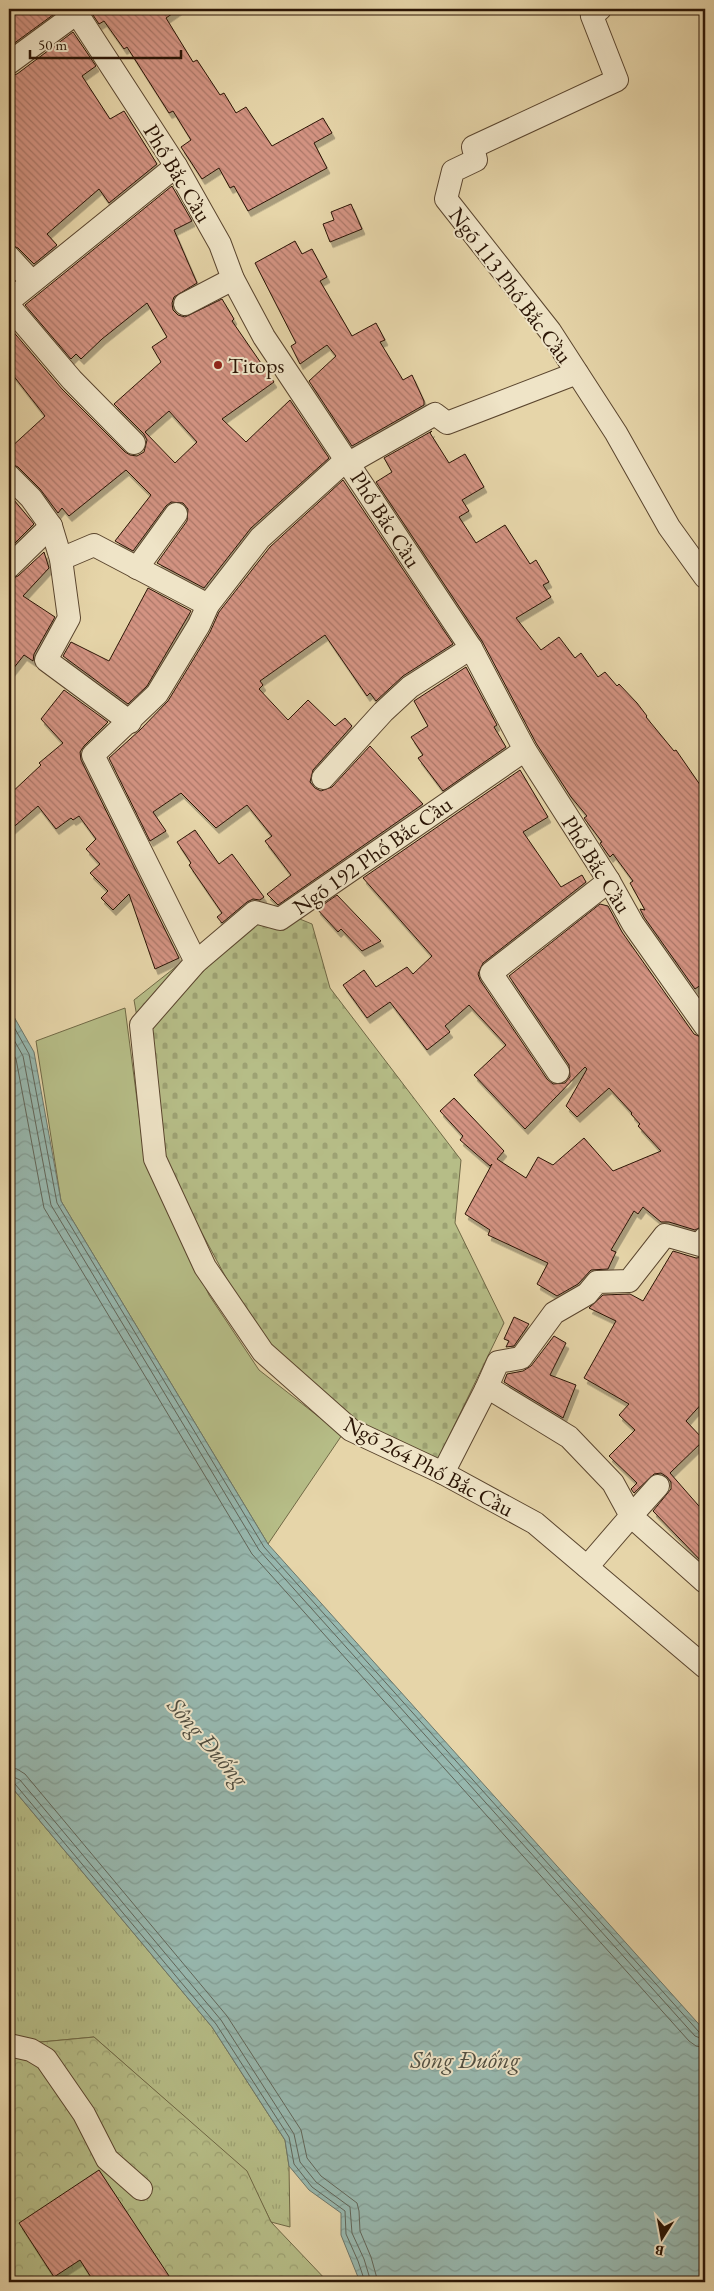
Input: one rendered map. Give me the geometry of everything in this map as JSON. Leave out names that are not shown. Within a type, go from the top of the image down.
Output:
[{"type":"street","name":"Ngõ 113 Phố Bắc Cầu","points":[[600,9],[592,16],[617,80],[473,147],[476,160],[453,171],[446,199],[550,331],[616,432],[669,527],[705,577]]},
{"type":"street","points":[[9,63],[75,11]]},
{"type":"street","name":"Phố Bắc Cầu","points":[[75,11],[176,166],[220,244],[234,280],[264,337],[471,648],[525,750],[609,881],[633,924],[705,1026]]},
{"type":"street","points":[[9,301],[176,166]]},
{"type":"street","points":[[9,257],[32,282]]},
{"type":"street","points":[[185,304],[234,280]]},
{"type":"street","points":[[9,306],[72,380],[134,443]]},
{"type":"street","points":[[196,962],[93,755],[130,722],[157,694],[199,625],[208,605],[260,538],[347,461],[435,414],[447,423],[577,372]]},
{"type":"street","points":[[9,476],[31,498],[51,526],[61,559],[70,618],[46,660],[130,722]]},
{"type":"street","points":[[137,568],[176,514]]},
{"type":"street","points":[[9,567],[51,526]]},
{"type":"street","points":[[61,559],[94,545],[208,605]]},
{"type":"street","points":[[323,778],[383,712],[410,687],[471,648]]},
{"type":"street","name":"Ngõ 192 Phố Bắc Cầu","points":[[196,962],[255,912],[280,919],[525,750]]},
{"type":"street","points":[[558,1072],[491,973],[609,881]]},
{"type":"street","name":"Ngõ 264 Phố Bắc Cầu","points":[[196,962],[141,1024],[155,1160],[205,1267],[263,1352],[351,1430],[443,1473],[535,1523],[705,1667]]},
{"type":"street","points":[[443,1473],[498,1362],[522,1358],[554,1313],[587,1294],[598,1282],[629,1281],[665,1235],[700,1245],[705,1238]]},
{"type":"street","points":[[486,1389],[492,1390],[570,1437],[613,1483],[631,1516],[705,1582]]},
{"type":"street","points":[[587,1567],[658,1486]]},
{"type":"street","points":[[9,2045],[31,2050],[46,2059],[84,2114],[107,2159],[141,2189]]},
{"type":"green space","points":[[258,902],[312,924],[330,988],[461,1160],[455,1223],[504,1323],[437,1461],[356,1426],[264,1348],[162,1159],[134,1000]]},
{"type":"green space","points":[[125,1008],[144,1153],[209,1295],[259,1370],[342,1435],[268,1544],[61,1201],[36,1041]]},
{"type":"green space","points":[[9,1784],[212,2027],[285,2140],[289,2166],[290,2227],[271,2222],[246,2171],[94,2037],[9,2045]]},
{"type":"green space","points":[[94,2037],[247,2171],[271,2222],[328,2282],[9,2282],[9,2045]]},
{"type":"water","name":"Sông Đuống","points":[[9,1008],[34,1052],[61,1201],[268,1544],[705,2031],[705,2282],[360,2282],[341,2235],[341,2213],[309,2190],[289,2166],[285,2140],[212,2027],[9,1784]]},
{"type":"building","points":[[9,9],[61,9],[9,47]]},
{"type":"building","points":[[89,9],[179,9],[166,18],[193,62],[197,60],[220,95],[224,93],[236,113],[246,107],[272,146],[323,118],[332,133],[314,143],[327,168],[248,211],[234,186],[230,188],[219,168],[202,179],[181,147],[191,140],[173,111],[169,113],[127,47],[124,49],[104,21],[99,24]]},
{"type":"building","points":[[73,32],[96,66],[82,76],[110,119],[124,111],[157,164],[109,203],[99,189],[47,234],[57,245],[34,264],[18,248],[9,244],[9,76],[17,74]]},
{"type":"building","points":[[172,186],[192,221],[174,230],[197,283],[174,297],[172,303],[173,310],[178,315],[185,317],[222,299],[234,319],[232,321],[274,382],[222,419],[246,442],[290,400],[329,458],[251,528],[204,588],[157,563],[187,521],[188,509],[183,503],[171,502],[166,506],[133,551],[115,541],[151,495],[126,470],[69,516],[62,508],[58,513],[40,489],[18,467],[9,463],[9,449],[45,416],[9,370],[9,330],[11,329],[62,389],[125,452],[137,456],[144,452],[147,440],[144,434],[114,404],[161,362],[152,347],[167,337],[147,303],[102,339],[81,359],[76,354],[71,359],[25,305]],"holes":[[[169,411],[197,442],[175,463],[145,432]]]},
{"type":"building","points":[[351,204],[362,229],[330,242],[323,224],[334,220],[331,212]]},
{"type":"building","points":[[295,241],[302,254],[312,249],[327,277],[320,281],[352,336],[376,323],[385,340],[380,342],[403,380],[412,375],[424,401],[424,405],[352,446],[309,381],[336,356],[327,345],[300,364],[291,346],[296,343],[255,263]]},
{"type":"building","points":[[432,431],[430,433],[449,463],[465,454],[484,487],[462,500],[469,511],[459,517],[476,543],[505,525],[530,564],[536,560],[549,582],[543,585],[551,597],[516,618],[541,650],[559,637],[575,658],[581,653],[598,677],[605,672],[617,686],[619,684],[637,703],[674,751],[676,750],[705,792],[705,982],[695,989],[644,917],[640,909],[645,910],[630,883],[633,881],[613,854],[610,857],[607,853],[600,843],[602,842],[584,818],[587,816],[571,797],[536,743],[482,641],[376,482],[392,472],[384,458]]},
{"type":"building","points":[[343,480],[453,644],[403,676],[376,701],[370,693],[367,696],[325,635],[260,681],[263,685],[259,689],[288,720],[308,700],[335,726],[345,718],[352,726],[313,770],[310,782],[315,788],[321,791],[332,787],[370,746],[423,804],[278,905],[267,894],[291,875],[265,841],[272,836],[247,805],[216,828],[181,793],[153,812],[166,831],[150,841],[109,758],[168,701],[210,632],[219,612],[270,547]]},
{"type":"building","points":[[9,494],[34,524],[9,549]]},
{"type":"building","points":[[44,552],[49,568],[23,596],[55,617],[34,654],[33,661],[24,655],[9,674],[9,580],[18,576]]},
{"type":"building","points":[[148,588],[191,611],[147,686],[128,704],[63,656],[71,642],[109,661]]},
{"type":"building","points":[[466,667],[497,725],[494,727],[506,747],[443,791],[418,758],[423,755],[411,737],[428,726],[414,701]]},
{"type":"building","points":[[64,690],[108,722],[84,746],[80,752],[81,760],[179,958],[155,969],[129,894],[113,910],[101,898],[108,891],[90,873],[100,864],[86,849],[96,839],[79,816],[73,820],[71,818],[56,829],[38,806],[9,831],[9,795],[41,765],[39,763],[63,743],[41,719]]},
{"type":"building","points":[[520,770],[548,817],[523,832],[561,887],[582,875],[586,882],[483,963],[478,974],[480,980],[547,1079],[553,1084],[565,1083],[570,1077],[569,1065],[509,976],[600,904],[608,906],[622,932],[694,1034],[705,1039],[705,1225],[695,1230],[669,1222],[661,1222],[643,1207],[638,1214],[634,1211],[611,1250],[616,1252],[608,1269],[591,1270],[578,1284],[557,1296],[537,1284],[548,1263],[488,1235],[490,1230],[465,1214],[492,1164],[490,1166],[460,1140],[463,1136],[440,1111],[454,1098],[504,1151],[497,1159],[526,1178],[538,1157],[553,1165],[584,1138],[613,1171],[661,1151],[638,1126],[640,1124],[632,1113],[609,1088],[577,1117],[566,1106],[587,1069],[585,1067],[525,1129],[474,1075],[506,1045],[469,1005],[445,1026],[450,1032],[427,1050],[390,1002],[367,1018],[343,985],[364,970],[376,987],[407,967],[413,974],[432,956],[363,878]]},
{"type":"building","points":[[195,830],[219,864],[232,854],[264,897],[260,900],[253,899],[247,902],[222,923],[217,917],[222,913],[189,865],[191,863],[177,842]]},
{"type":"building","points":[[337,895],[381,941],[362,951],[341,929],[338,932],[317,909]]},
{"type":"building","points":[[673,1251],[696,1258],[705,1257],[705,1400],[686,1421],[704,1440],[670,1473],[705,1513],[705,1565],[653,1511],[671,1489],[671,1482],[667,1477],[661,1473],[654,1474],[634,1493],[631,1489],[637,1483],[609,1456],[635,1430],[619,1415],[629,1404],[584,1378],[616,1321],[589,1308],[603,1295],[630,1294],[643,1301]]},
{"type":"building","points":[[514,1317],[529,1324],[514,1346],[506,1347],[509,1341],[504,1339]]},
{"type":"building","points":[[554,1336],[566,1343],[550,1375],[576,1385],[563,1418],[504,1382],[507,1374],[523,1371],[531,1366]]},
{"type":"building","points":[[99,2170],[173,2282],[94,2282],[80,2260],[54,2277],[19,2223]]},
{"type":"place","name":"Titops","points":[[218,365]]}]
